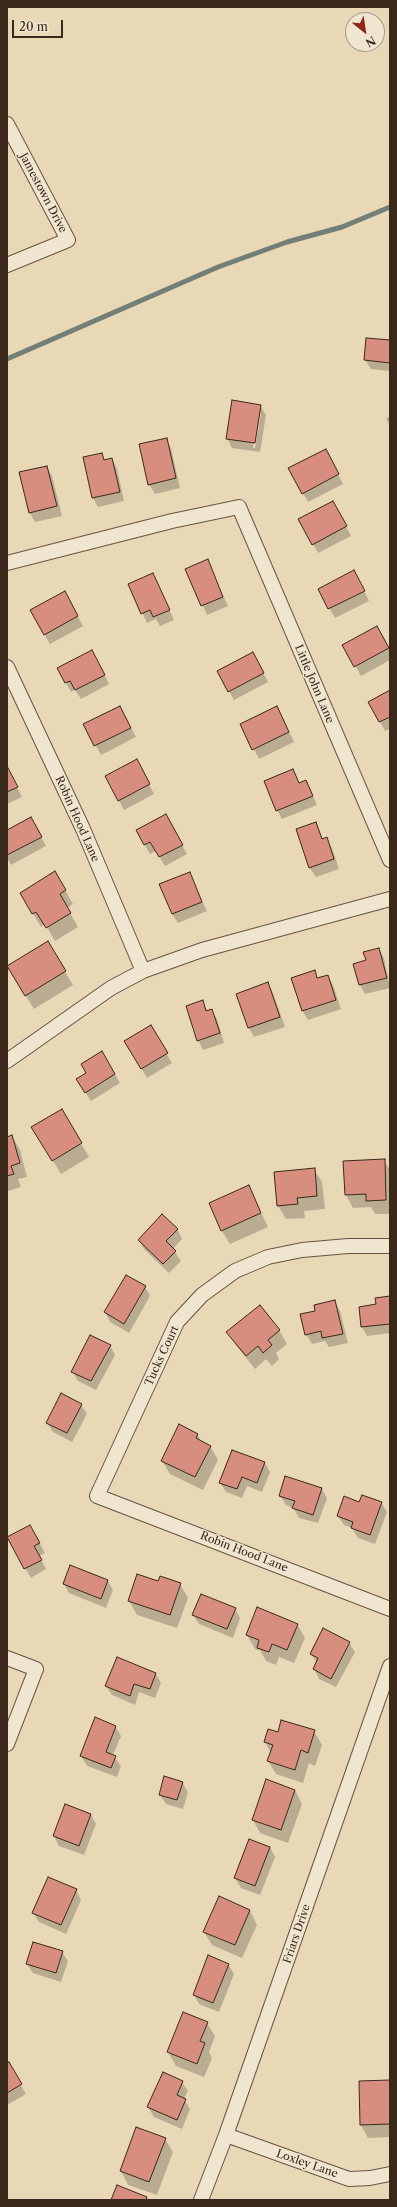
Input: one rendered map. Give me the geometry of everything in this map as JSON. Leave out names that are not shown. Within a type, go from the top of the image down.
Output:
[{"type":"street","name":"Jamestown Drive","points":[[7,124],[68,240],[7,265]]},
{"type":"street","name":"Little John Lane","points":[[7,563],[165,522],[239,507],[390,860]]},
{"type":"street","name":"Robin Hood Lane","points":[[7,667],[83,829],[143,971]]},
{"type":"street","points":[[7,1061],[111,988],[143,971],[202,950],[390,899]]},
{"type":"street","name":"Tucks Court","points":[[98,1496],[178,1322],[202,1295],[236,1271],[268,1257],[302,1250],[348,1246],[390,1246]]},
{"type":"street","name":"Robin Hood Lane","points":[[98,1496],[390,1609]]},
{"type":"street","points":[[7,1658],[36,1669],[7,1744]]},
{"type":"street","name":"Friars Drive","points":[[202,2200],[390,1666]]},
{"type":"street","name":"Loxley Lane","points":[[226,2135],[349,2179],[370,2178],[390,2174]]},
{"type":"building","points":[[366,338],[390,340],[390,363],[364,360]]},
{"type":"building","points":[[232,400],[261,405],[255,443],[226,439]]},
{"type":"building","points":[[167,438],[176,478],[148,485],[139,444]]},
{"type":"building","points":[[326,449],[339,474],[302,494],[288,468]]},
{"type":"building","points":[[102,453],[104,460],[112,458],[120,492],[92,498],[83,457]]},
{"type":"building","points":[[47,466],[57,506],[29,513],[19,472]]},
{"type":"building","points":[[333,501],[347,526],[312,545],[298,519]]},
{"type":"building","points":[[208,559],[223,597],[201,606],[185,569]]},
{"type":"building","points":[[354,570],[365,591],[328,609],[318,589]]},
{"type":"building","points":[[153,573],[170,610],[153,617],[150,610],[141,614],[128,584]]},
{"type":"building","points":[[65,591],[78,616],[44,635],[30,610]]},
{"type":"building","points":[[377,626],[389,648],[354,667],[342,645]]},
{"type":"building","points":[[92,650],[105,675],[75,690],[70,681],[65,683],[57,668]]},
{"type":"building","points":[[253,652],[264,673],[228,692],[217,671]]},
{"type":"building","points":[[390,690],[390,717],[379,722],[368,702]]},
{"type":"building","points":[[120,706],[131,728],[94,746],[83,724]]},
{"type":"building","points":[[277,706],[289,732],[252,750],[240,724]]},
{"type":"building","points":[[137,759],[150,784],[118,801],[105,776]]},
{"type":"building","points":[[7,766],[18,787],[7,792]]},
{"type":"building","points":[[293,769],[299,783],[306,780],[313,796],[276,811],[264,781]]},
{"type":"building","points":[[166,814],[183,845],[159,857],[150,842],[144,845],[136,830]]},
{"type":"building","points":[[31,817],[42,837],[7,855],[7,830]]},
{"type":"building","points":[[316,822],[322,839],[327,837],[334,859],[309,868],[296,829]]},
{"type":"building","points":[[55,871],[66,890],[60,894],[71,913],[46,928],[36,912],[32,914],[20,893]]},
{"type":"building","points":[[190,872],[202,902],[172,914],[159,884]]},
{"type":"building","points":[[48,941],[66,971],[25,996],[7,966]]},
{"type":"building","points":[[379,948],[387,978],[359,985],[353,964],[366,960],[363,952]]},
{"type":"building","points":[[315,970],[317,978],[328,975],[336,1000],[302,1011],[291,978]]},
{"type":"building","points":[[268,982],[280,1017],[248,1028],[236,994]]},
{"type":"building","points":[[203,1000],[206,1011],[212,1009],[220,1033],[197,1041],[186,1006]]},
{"type":"building","points":[[151,1025],[168,1053],[141,1069],[124,1041]]},
{"type":"building","points":[[102,1051],[115,1074],[85,1093],[76,1079],[86,1073],[81,1064]]},
{"type":"building","points":[[62,1109],[82,1143],[52,1161],[31,1127]]},
{"type":"building","points":[[12,1135],[20,1163],[11,1166],[14,1174],[7,1176],[7,1137]]},
{"type":"building","points":[[385,1159],[386,1200],[366,1201],[366,1194],[345,1195],[343,1161]]},
{"type":"building","points":[[315,1168],[317,1196],[297,1198],[298,1204],[277,1206],[274,1172]]},
{"type":"building","points":[[249,1185],[261,1213],[221,1231],[209,1203]]},
{"type":"building","points":[[162,1214],[178,1229],[166,1241],[176,1251],[163,1264],[138,1240]]},
{"type":"building","points":[[126,1275],[146,1286],[124,1324],[104,1312]]},
{"type":"building","points":[[390,1296],[390,1324],[361,1327],[359,1307],[376,1304],[375,1298]]},
{"type":"building","points":[[335,1300],[343,1334],[322,1338],[321,1331],[305,1335],[300,1314],[315,1311],[314,1305]]},
{"type":"building","points":[[260,1305],[280,1330],[268,1340],[272,1345],[263,1353],[258,1346],[246,1356],[226,1332]]},
{"type":"building","points":[[90,1335],[111,1345],[91,1381],[71,1372]]},
{"type":"building","points":[[61,1393],[82,1404],[67,1433],[46,1423]]},
{"type":"building","points":[[179,1424],[198,1434],[196,1438],[211,1446],[195,1477],[161,1461]]},
{"type":"building","points":[[232,1450],[265,1462],[257,1483],[242,1477],[237,1489],[219,1483]]},
{"type":"building","points":[[285,1476],[322,1488],[313,1515],[292,1508],[295,1501],[279,1496]]},
{"type":"building","points":[[362,1495],[382,1502],[370,1535],[351,1528],[353,1522],[337,1516],[344,1496],[359,1502]]},
{"type":"building","points":[[30,1525],[40,1543],[34,1546],[42,1560],[24,1569],[7,1537]]},
{"type":"building","points":[[70,1565],[108,1580],[101,1599],[63,1584]]},
{"type":"building","points":[[137,1574],[158,1581],[160,1576],[181,1583],[170,1615],[128,1601]]},
{"type":"building","points":[[201,1594],[236,1608],[227,1629],[192,1615]]},
{"type":"building","points":[[257,1607],[298,1624],[287,1650],[272,1644],[269,1652],[257,1648],[259,1640],[246,1635]]},
{"type":"building","points":[[323,1628],[350,1642],[331,1679],[313,1669],[318,1658],[310,1654]]},
{"type":"building","points":[[117,1657],[156,1673],[150,1689],[134,1684],[130,1696],[105,1686]]},
{"type":"building","points":[[95,1717],[116,1726],[106,1752],[116,1756],[111,1768],[80,1756]]},
{"type":"building","points":[[281,1720],[315,1730],[308,1753],[301,1750],[295,1770],[267,1761],[273,1745],[264,1742],[268,1729],[278,1732]]},
{"type":"building","points":[[164,1776],[183,1782],[177,1800],[159,1795]]},
{"type":"building","points":[[266,1779],[295,1790],[281,1830],[252,1820]]},
{"type":"building","points":[[65,1804],[91,1814],[79,1846],[53,1836]]},
{"type":"building","points":[[249,1839],[270,1847],[255,1886],[234,1878]]},
{"type":"building","points":[[48,1877],[77,1889],[61,1925],[32,1913]]},
{"type":"building","points":[[219,1896],[250,1910],[235,1945],[203,1932]]},
{"type":"building","points":[[33,1942],[63,1951],[56,1973],[26,1964]]},
{"type":"building","points":[[208,1955],[229,1964],[213,2003],[193,1995]]},
{"type":"building","points":[[183,2012],[208,2022],[200,2041],[205,2043],[197,2064],[167,2052]]},
{"type":"building","points":[[9,2062],[22,2084],[7,2093],[7,2063]]},
{"type":"building","points":[[163,2072],[183,2081],[177,2095],[186,2099],[177,2120],[147,2107]]},
{"type":"building","points":[[390,2080],[390,2124],[360,2125],[359,2081]]},
{"type":"building","points":[[136,2127],[166,2138],[149,2182],[120,2171]]},
{"type":"building","points":[[117,2185],[147,2197],[146,2200],[111,2200]]},
{"type":"waterway","points":[[7,359],[218,267],[287,242],[342,227],[390,207]]}]
